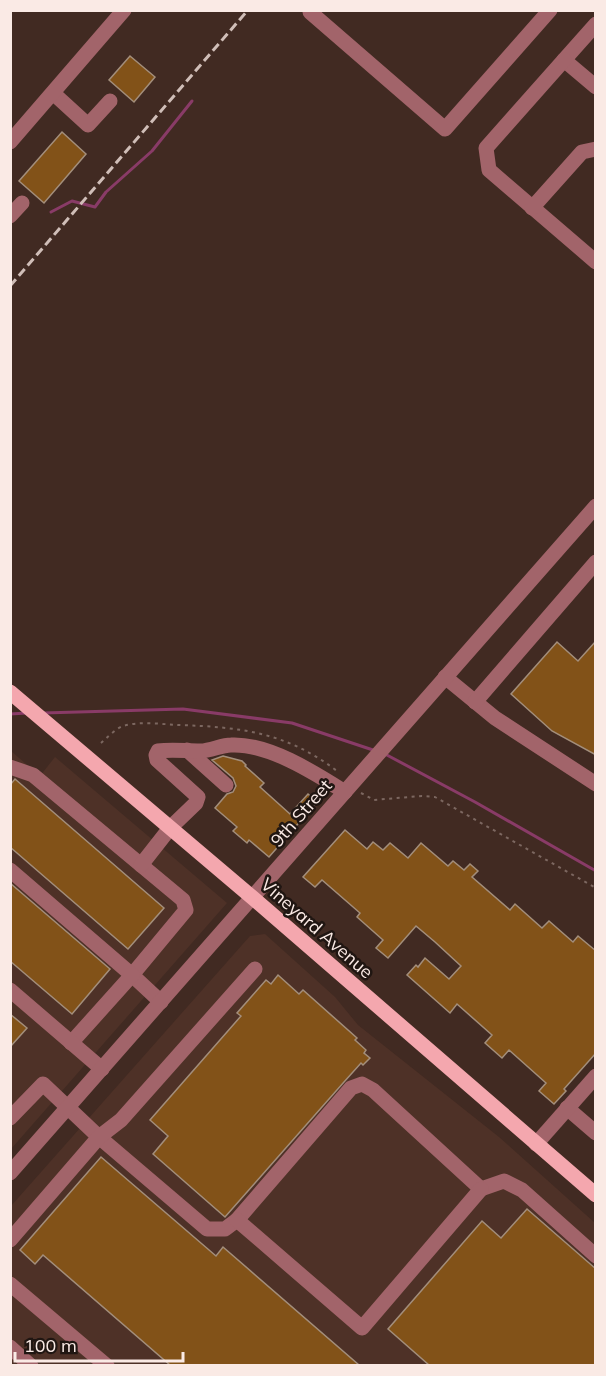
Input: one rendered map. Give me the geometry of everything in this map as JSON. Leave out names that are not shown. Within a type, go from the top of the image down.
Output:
[{"type":"main road","name":"Vineyard Avenue","points":[[11,692],[596,1195]]},
{"type":"street","points":[[10,142],[124,10]]},
{"type":"street","points":[[312,10],[310,12],[445,129],[550,10]]},
{"type":"street","points":[[596,24],[486,148],[489,170],[596,262]]},
{"type":"street","points":[[564,60],[596,87]]},
{"type":"street","points":[[53,93],[88,125],[110,100]]},
{"type":"street","points":[[532,208],[582,152],[596,149]]},
{"type":"street","points":[[10,216],[22,203]]},
{"type":"street","name":"9th Street","points":[[11,1170],[102,1070],[596,506]]},
{"type":"street","points":[[475,702],[596,562]]},
{"type":"street","points":[[446,677],[495,718],[596,784]]},
{"type":"street","points":[[141,865],[198,797],[157,760],[156,755],[159,751],[203,751],[232,745],[254,748],[285,757],[345,792]]},
{"type":"street","points":[[187,750],[226,785]]},
{"type":"street","points":[[10,767],[33,775],[183,900],[186,910],[71,1043]]},
{"type":"street","points":[[10,870],[161,1002]]},
{"type":"street","points":[[10,1240],[99,1137],[120,1120],[255,969]]},
{"type":"street","points":[[10,990],[102,1070]]},
{"type":"street","points":[[536,1143],[596,1076]]},
{"type":"street","points":[[10,1118],[43,1083],[99,1137],[207,1229],[225,1229],[237,1220],[351,1088],[362,1084],[373,1090],[481,1189]]},
{"type":"street","points":[[567,1108],[596,1133]]},
{"type":"street","points":[[237,1220],[362,1328],[481,1189],[504,1181],[522,1190],[596,1256]]},
{"type":"street","points":[[10,1284],[107,1365]]},
{"type":"street","points":[[10,1347],[31,1365]]},
{"type":"path","points":[[363,795],[374,800],[435,797],[596,888]]},
{"type":"shaded area","points":[[11,751],[40,776],[55,757],[227,903],[11,1149]]},
{"type":"shaded area","points":[[265,934],[335,997],[358,1025],[499,1137],[595,1223],[595,1365],[11,1366],[11,1206],[250,936]]},
{"type":"building","points":[[130,56],[155,77],[134,102],[109,80]]},
{"type":"building","points":[[62,132],[86,154],[44,203],[19,181]]},
{"type":"building","points":[[596,641],[596,755],[552,731],[511,694],[557,642],[578,661]]},
{"type":"building","points":[[223,756],[242,761],[264,783],[260,787],[290,814],[308,794],[317,802],[269,857],[249,840],[247,843],[233,831],[237,827],[215,808],[227,794],[233,792],[236,786],[233,778],[212,760]]},
{"type":"building","points":[[15,779],[164,908],[128,949],[10,847],[10,785]]},
{"type":"building","points":[[345,830],[367,849],[373,842],[383,850],[390,843],[408,858],[421,843],[448,866],[453,861],[464,870],[470,864],[478,871],[472,877],[510,910],[515,904],[542,928],[549,921],[573,942],[578,936],[596,951],[596,1053],[564,1089],[566,1091],[554,1104],[539,1091],[546,1083],[509,1050],[502,1058],[485,1043],[492,1035],[457,1004],[450,1013],[407,975],[425,958],[449,979],[461,966],[435,942],[416,926],[388,958],[376,948],[383,940],[357,917],[360,913],[322,880],[315,887],[303,877]]},
{"type":"building","points":[[10,883],[110,969],[72,1014],[10,961]]},
{"type":"building","points":[[278,975],[299,994],[303,990],[357,1038],[355,1040],[366,1050],[364,1053],[370,1058],[363,1065],[361,1063],[225,1217],[153,1154],[168,1136],[150,1120],[241,1016],[237,1013],[266,980],[271,984]]},
{"type":"building","points":[[10,1014],[27,1028],[10,1047]]},
{"type":"building","points":[[101,1157],[216,1256],[223,1247],[359,1365],[170,1365],[43,1255],[35,1264],[20,1250]]},
{"type":"building","points":[[527,1209],[596,1269],[596,1365],[429,1365],[388,1329],[482,1221],[501,1238]]},
{"type":"waterway","points":[[51,212],[72,201],[95,207],[106,192],[152,151],[192,101]]},
{"type":"waterway","points":[[43,713],[183,709],[292,723],[373,750]]},
{"type":"waterway","points":[[10,714],[27,713]]},
{"type":"waterway","points":[[385,754],[596,871]]},
{"type":"railway","points":[[10,286],[248,10]]}]
